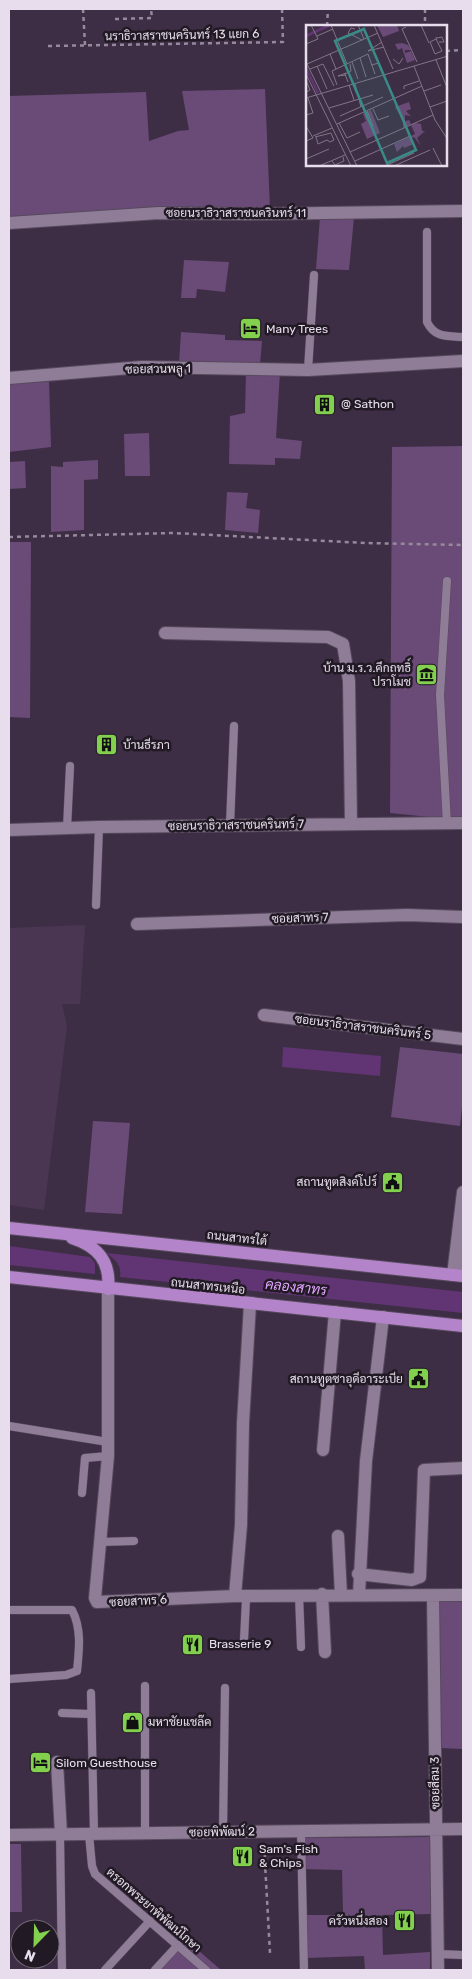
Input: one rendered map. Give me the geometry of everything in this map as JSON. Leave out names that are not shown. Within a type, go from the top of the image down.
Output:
[{"type":"main road","name":"ถนนสาทรใต้","points":[[9,1228],[459,1276]]},
{"type":"main road","points":[[56,1233],[81,1241],[98,1251],[104,1259],[109,1275],[108,1288]]},
{"type":"main road","name":"ถนนสาทรเหนือ","points":[[9,1277],[463,1326]]},
{"type":"street","name":"ซอยนราธิวาสราชนครินทร์ 11","points":[[9,223],[159,213],[249,214],[463,211]]},
{"type":"street","name":"ซอยสวนพลู 1","points":[[9,378],[142,367],[308,370],[463,361]]},
{"type":"street","points":[[165,633],[328,637],[343,644],[348,681],[351,824]]},
{"type":"street","name":"ซอยนราธิวาสราชนครินทร์ 7","points":[[9,830],[99,827],[463,824]]},
{"type":"street","name":"ซอยสาทร 7","points":[[137,924],[407,915],[463,917]]},
{"type":"street","name":"ซอยนราธิวาสราชนครินทร์ 5","points":[[264,1015],[463,1039]]},
{"type":"street","points":[[459,1276],[463,1192]]},
{"type":"street","name":"ซอยสาทร 6","points":[[108,1288],[108,1456],[95,1598],[98,1603],[322,1594],[463,1595]]},
{"type":"street","points":[[239,1596],[243,1423],[250,1304]]},
{"type":"street","points":[[323,1450],[335,1312]]},
{"type":"street","points":[[359,1595],[358,1574],[366,1461],[383,1317]]},
{"type":"street","points":[[358,1574],[412,1580],[420,1577],[424,1470],[463,1468]]},
{"type":"street","points":[[338,1536],[341,1595]]},
{"type":"street","points":[[322,1594],[325,1652]]},
{"type":"street","name":"ซอยสีลม 3","points":[[433,1596],[438,1970]]},
{"type":"street","points":[[56,1762],[60,1834]]},
{"type":"street","name":"ซอยพิพัฒน์ 2","points":[[9,1835],[463,1829]]},
{"type":"lane","points":[[427,232],[427,322],[432,332],[441,336],[463,337]]},
{"type":"lane","points":[[308,370],[314,275]]},
{"type":"lane","points":[[447,581],[440,695],[447,824]]},
{"type":"lane","points":[[230,826],[234,726]]},
{"type":"lane","points":[[67,828],[70,766]]},
{"type":"lane","points":[[96,905],[99,827]]},
{"type":"lane","points":[[459,1276],[463,1250]]},
{"type":"lane","points":[[9,1426],[108,1442]]},
{"type":"lane","points":[[82,1493],[84,1458],[108,1456]]},
{"type":"lane","points":[[100,1542],[134,1541]]},
{"type":"lane","points":[[299,1595],[301,1647]]},
{"type":"lane","points":[[239,1596],[246,1599],[244,1640]]},
{"type":"lane","points":[[9,1610],[72,1610],[77,1619],[79,1643],[77,1671],[66,1675],[9,1679]]},
{"type":"lane","points":[[145,1686],[145,1833]]},
{"type":"lane","points":[[223,1832],[225,1688]]},
{"type":"lane","name":"ตรอกพระยาพิพัฒน์โกษา","points":[[91,1693],[92,1866],[95,1874],[206,1970]]},
{"type":"lane","points":[[62,1713],[90,1714]]},
{"type":"lane","points":[[301,1831],[304,1970]]},
{"type":"lane","points":[[60,1834],[62,1970]]},
{"type":"lane","points":[[105,1970],[150,1921]]},
{"type":"lane","points":[[156,1970],[178,1946]]},
{"type":"lane","points":[[438,1954],[463,1955]]},
{"type":"path","points":[[83,9],[85,45]]},
{"type":"path","points":[[115,19],[152,18],[152,9]]},
{"type":"path","name":"นราธิวาสราชนครินทร์ 13 แยก 6","points":[[48,46],[282,42],[282,9]]},
{"type":"path","points":[[327,25],[328,9]]},
{"type":"path","points":[[424,9],[425,25]]},
{"type":"path","points":[[447,51],[463,50]]},
{"type":"path","points":[[9,537],[173,533],[365,544],[463,545]]},
{"type":"path","points":[[263,1831],[270,1953]]},
{"type":"shaded area","points":[[265,89],[270,210],[9,217],[9,96],[146,92],[149,141],[178,131],[189,130],[182,91]]},
{"type":"shaded area","points":[[320,217],[354,217],[349,270],[316,269]]},
{"type":"shaded area","points":[[184,260],[229,262],[225,292],[197,289],[196,298],[181,298]]},
{"type":"shaded area","points":[[181,332],[225,335],[225,340],[262,341],[260,364],[179,363]]},
{"type":"shaded area","points":[[246,372],[280,372],[276,438],[302,441],[300,459],[275,458],[275,465],[229,464],[230,416],[245,413]]},
{"type":"shaded area","points":[[49,380],[51,447],[9,452],[9,382]]},
{"type":"shaded area","points":[[149,433],[150,476],[125,476],[124,434]]},
{"type":"shaded area","name":"บ้าน ม.ร.ว.คึกฤทธิ์ ปราโมช","points":[[463,446],[463,817],[439,818],[390,813],[392,447]]},
{"type":"shaded area","points":[[98,460],[98,479],[84,480],[84,530],[51,532],[51,466],[63,467],[63,462]]},
{"type":"shaded area","points":[[25,461],[26,488],[9,489],[9,462]]},
{"type":"shaded area","points":[[227,492],[248,493],[246,508],[260,510],[258,533],[225,530]]},
{"type":"shaded area","points":[[9,542],[31,542],[30,718],[9,717]]},
{"type":"shaded area","points":[[85,925],[80,1004],[62,1004],[67,1026],[44,1210],[9,1205],[9,928]]},
{"type":"shaded area","points":[[400,1047],[463,1054],[463,1098],[460,1126],[391,1117]]},
{"type":"shaded area","points":[[93,1121],[130,1123],[122,1214],[85,1212]]},
{"type":"shaded area","points":[[463,1599],[463,1749],[441,1748],[437,1600]]},
{"type":"shaded area","points":[[430,1837],[431,1914],[382,1915],[383,1955],[430,1952],[430,1970],[365,1970],[364,1956],[306,1958],[304,1915],[343,1915],[342,1870],[302,1869],[301,1838]]},
{"type":"shaded area","points":[[9,1844],[21,1844],[22,1912],[9,1912]]},
{"type":"shaded area","points":[[185,1939],[221,1970],[155,1970]]},
{"type":"water","points":[[283,1047],[381,1056],[380,1076],[282,1067]]},
{"type":"water","points":[[9,1246],[90,1257],[95,1263],[95,1274],[9,1265]]},
{"type":"water","name":"คลองสาทร","points":[[106,1253],[463,1292],[463,1313],[120,1277],[120,1269],[117,1263]]},
{"type":"place","name":"Many Trees","points":[[250,329]]},
{"type":"place","name":"@ Sathon","points":[[325,404]]},
{"type":"place","name":"บ้าน ม.ร.ว.คึกฤทธิ์ ปราโมช","points":[[427,675]]},
{"type":"place","name":"บ้านธีรภา","points":[[107,745]]},
{"type":"place","name":"สถานทูตสิงค์โปร์","points":[[393,1182]]},
{"type":"place","name":"สถานทูตซาอุดีอาระเบีย","points":[[419,1379]]},
{"type":"place","name":"Brasserie 9","points":[[193,1644]]},
{"type":"place","name":"มหาชัยแชล๊ค","points":[[132,1722]]},
{"type":"place","name":"Silom Guesthouse","points":[[40,1763]]},
{"type":"place","name":"Sam's Fish & Chips","points":[[243,1856]]},
{"type":"place","name":"ครัวหนึ่งสอง","points":[[404,1921]]}]
